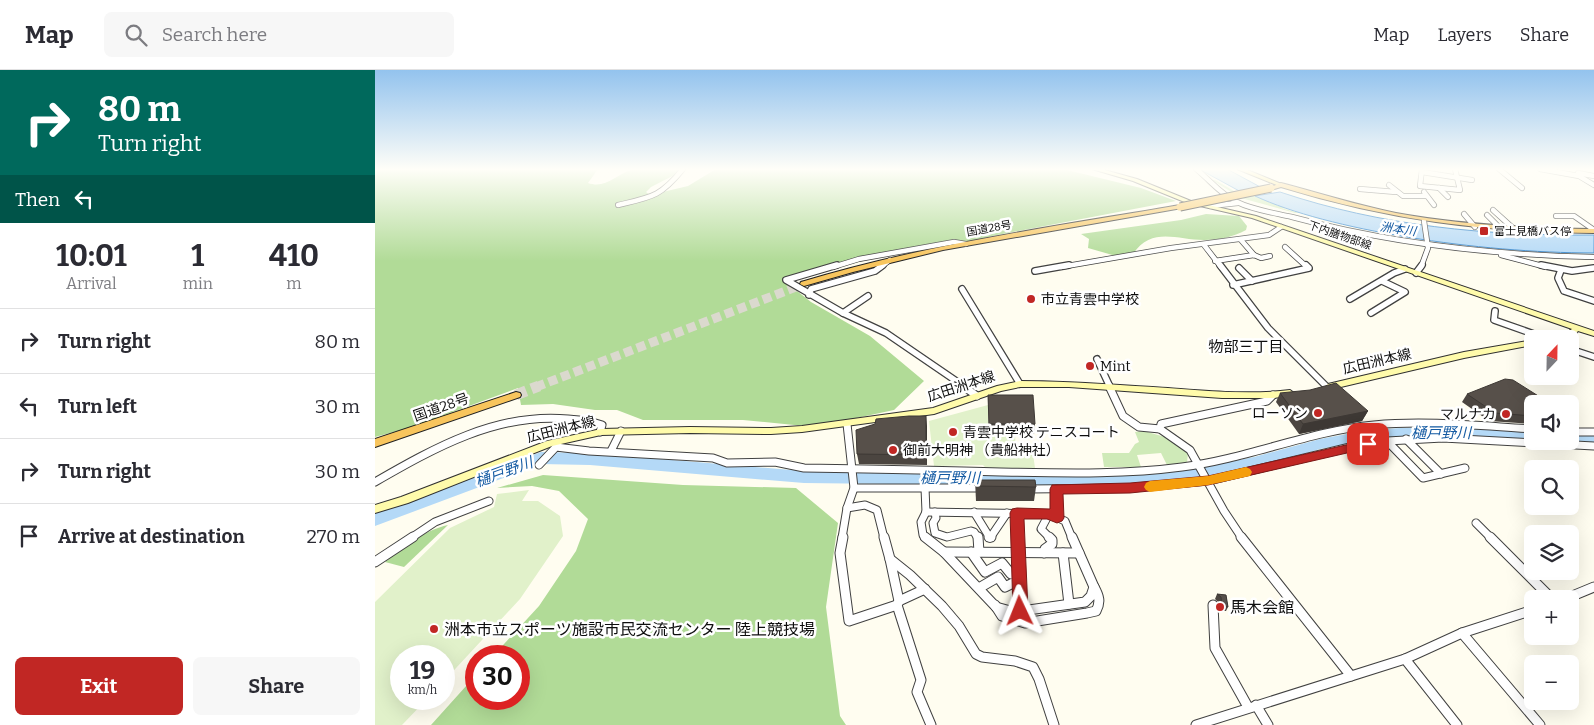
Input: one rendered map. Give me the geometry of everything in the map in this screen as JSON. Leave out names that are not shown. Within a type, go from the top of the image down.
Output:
[{"type":"highway","name":"国道28号","points":[[805,284],[891,259],[1215,200]]},
{"type":"highway","points":[[1329,200],[1353,207],[1424,221],[1475,227],[1594,230]]},
{"type":"highway","name":"国道28号","points":[[375,443],[516,395]]},
{"type":"main road","name":"下内膳物部線","points":[[1183,200],[1254,217],[1576,329]]},
{"type":"main road","points":[[1576,329],[1594,334]]},
{"type":"main road","name":"広田洲本線","points":[[1323,388],[1456,357],[1524,344]]},
{"type":"main road","name":"広田洲本線","points":[[375,509],[404,500],[550,444],[600,432],[771,431],[847,424],[933,411],[1000,388],[1020,384],[1069,384],[1222,395],[1273,395],[1301,392]]},
{"type":"street","points":[[618,205],[643,200]]},
{"type":"street","points":[[1232,200],[1238,204]]},
{"type":"street","points":[[1429,200],[1434,205]]},
{"type":"street","points":[[1210,206],[1238,204],[1325,226],[1429,243],[1476,249],[1594,257]]},
{"type":"street","points":[[1493,210],[1514,229]]},
{"type":"street","points":[[1464,214],[1475,227]]},
{"type":"street","points":[[1487,215],[1501,228]]},
{"type":"street","points":[[1556,216],[1575,216],[1594,230]]},
{"type":"street","points":[[1416,273],[1425,262],[1429,243],[1424,221]]},
{"type":"street","points":[[1035,271],[1171,248],[1269,235],[1281,227]]},
{"type":"street","points":[[1241,240],[1254,256]]},
{"type":"street","points":[[966,244],[954,242],[867,257],[786,280],[809,295],[886,333],[977,396]]},
{"type":"street","points":[[1204,245],[1268,328],[1323,388]]},
{"type":"street","points":[[1233,285],[1309,268],[1285,248]]},
{"type":"street","points":[[1476,249],[1561,270],[1593,269]]},
{"type":"street","points":[[1215,261],[1270,256]]},
{"type":"street","points":[[809,295],[811,289],[875,270],[891,259]]},
{"type":"street","points":[[1239,268],[1252,281]]},
{"type":"street","points":[[1350,299],[1405,270]]},
{"type":"street","points":[[1561,270],[1558,278],[1564,291],[1594,301]]},
{"type":"street","points":[[1371,313],[1405,292],[1382,281]]},
{"type":"street","points":[[962,290],[1020,384]]},
{"type":"street","points":[[843,313],[868,296]]},
{"type":"street","points":[[1495,311],[1493,320],[1524,331]]},
{"type":"street","points":[[1579,352],[1594,357]]},
{"type":"street","points":[[1097,359],[1123,416],[1139,427],[1160,429],[1190,450],[1224,511],[1249,548],[1351,676]]},
{"type":"street","points":[[1160,429],[1161,424],[1267,401],[1273,395]]},
{"type":"street","points":[[375,482],[408,462],[477,432],[511,422],[542,418],[594,422],[602,425],[600,432]]},
{"type":"street","points":[[847,424],[854,488],[847,508],[840,553],[849,621],[898,603],[925,590]]},
{"type":"street","points":[[539,465],[556,447],[561,446],[589,451],[713,458],[727,463],[775,462],[804,468],[1071,473],[1162,469],[1197,464],[1243,455],[1352,428],[1374,425],[1453,424],[1524,429]]},
{"type":"street","points":[[611,451],[621,431]]},
{"type":"street","points":[[1579,432],[1593,432]]},
{"type":"street","points":[[1019,488],[1130,488],[1208,480],[1350,447],[1406,439],[1443,438],[1594,446]]},
{"type":"street","points":[[1406,439],[1441,474]]},
{"type":"street","points":[[1387,441],[1423,478],[1465,468]]},
{"type":"street","points":[[854,488],[991,488]]},
{"type":"street","points":[[925,488],[926,512],[921,522],[923,535],[945,552],[994,605],[1001,616],[1025,623],[1096,611],[1100,605],[1100,596],[1094,587],[1065,521],[1049,514],[926,512]]},
{"type":"street","points":[[1057,489],[1057,518]]},
{"type":"street","points":[[375,562],[435,522],[489,501]]},
{"type":"street","points":[[847,508],[865,505],[877,510],[890,559],[898,603],[921,680],[917,692],[931,725]]},
{"type":"street","points":[[935,512],[936,518],[933,524],[935,533],[951,536],[961,531],[971,532],[976,535],[979,540],[975,552],[985,572],[1002,563],[1011,574],[1019,570]]},
{"type":"street","points":[[974,512],[990,538],[1007,513]]},
{"type":"street","points":[[1017,513],[1020,611]]},
{"type":"street","points":[[1044,553],[1052,540],[1041,529],[1049,514]]},
{"type":"street","points":[[1475,523],[1543,590]]},
{"type":"street","points":[[945,552],[1079,553]]},
{"type":"street","points":[[1063,553],[1069,604]]},
{"type":"street","points":[[890,559],[952,617],[976,654],[983,657],[1015,661],[1033,667],[1039,679],[1054,725]]},
{"type":"street","points":[[979,588],[998,576],[1005,587],[1019,580]]},
{"type":"street","points":[[994,605],[1014,612],[1085,602],[1091,596],[1094,587]]},
{"type":"street","points":[[1579,593],[1594,587]]},
{"type":"street","points":[[1213,605],[1215,648],[1252,706],[1268,725]]},
{"type":"street","points":[[1196,725],[1405,659],[1462,633],[1524,613]]},
{"type":"street","points":[[1462,633],[1540,725]]},
{"type":"street","points":[[1405,659],[1457,725]]},
{"type":"green space","points":[[375,200],[1176,201],[992,236],[949,247],[892,254],[783,280],[811,302],[870,336],[924,381],[894,410],[814,427],[743,420],[643,420],[617,410],[595,410],[553,404],[521,405],[518,388],[409,428],[375,437]]},
{"type":"green space","points":[[1247,200],[1265,200],[1292,209],[1281,208],[1299,213]]},
{"type":"green space","points":[[1206,214],[1239,216],[1247,226],[1246,230],[1231,236],[1204,240],[1165,236],[1157,237],[1140,245],[1133,254],[1116,256],[1088,248],[1089,239],[1081,234],[1181,220]]},
{"type":"green space","points":[[988,405],[989,434],[1015,434],[1016,453],[1033,454],[1035,468],[986,468],[983,465],[934,466],[929,421]]},
{"type":"green space","points":[[1144,431],[1165,437],[1188,453],[1187,463],[1167,465],[1161,453],[1137,455],[1141,467],[1104,467],[1102,453],[1129,453],[1135,444],[1139,442],[1135,432]]},
{"type":"green space","points":[[543,475],[683,485],[796,488],[838,523],[826,607],[840,716],[846,725],[431,725],[444,710],[455,710],[455,698],[465,687],[465,710],[530,710],[530,645],[503,645],[539,606],[576,551],[588,519],[559,491],[532,486],[497,488]]},
{"type":"green space","name":"洲本市立スポーツ施設市民交流センター 陸上競技場","points":[[529,490],[522,501],[538,501],[560,516],[563,536],[520,599],[477,645],[465,645],[465,658],[455,669],[455,645],[390,645],[390,710],[416,710],[402,725],[375,725],[375,602],[450,528],[494,507],[497,494]]},
{"type":"green space","points":[[448,525],[404,567],[385,562],[414,540],[439,527]]},
{"type":"water","name":"洲本川","points":[[1264,200],[1304,200],[1357,213],[1435,227],[1474,231],[1594,235],[1594,253],[1502,249],[1455,244],[1364,229],[1286,208]]},
{"type":"building","points":[[1505,379],[1513,380],[1537,395],[1524,395],[1524,415],[1495,413],[1467,394]]},
{"type":"building","points":[[1336,383],[1368,411],[1303,424],[1280,393],[1310,390]]},
{"type":"building","points":[[988,395],[1033,395],[1035,424],[989,424]]},
{"type":"building","name":"御前大明神 （貴船神社）","points":[[926,416],[926,455],[857,454],[856,430],[875,424],[876,419]]},
{"type":"building","points":[[975,480],[1035,480],[1036,487],[975,486]]},
{"type":"building","points":[[1217,594],[1226,595],[1228,607],[1222,606],[1221,597]]},
{"type":"waterway","name":"樋戸野川","points":[[375,519],[541,458],[590,459],[804,477],[1050,480],[1136,479],[1219,470],[1254,463],[1320,444],[1368,435],[1448,430],[1524,436]]},
{"type":"waterway","name":"樋戸野川","points":[[1579,439],[1594,440]]},
{"type":"tunnel","points":[[536,387],[804,284]]},
{"type":"tunnel","points":[[516,395],[539,386]]},
{"type":"slow traffic","points":[[1150,487],[1208,480],[1246,472]]},
{"type":"place","name":"富士見橋バス停","points":[[1484,231]]},
{"type":"place","name":"市立青雲中学校","points":[[1031,299]]},
{"type":"place","name":"Mint","points":[[1090,366]]},
{"type":"place","name":"ローソン","points":[[1318,413]]},
{"type":"place","name":"マルナカ","points":[[1506,414]]},
{"type":"place","name":"青雲中学校 テニスコート","points":[[953,432]]},
{"type":"place","name":"御前大明神 （貴船神社）","points":[[893,450]]},
{"type":"place","name":"馬木会館","points":[[1220,607]]},
{"type":"place","name":"洲本市立スポーツ施設市民交流センター 陸上競技場","points":[[434,629]]},
{"type":"district","name":"物部三丁目","points":[[1246,347]]},
{"type":"route","points":[[1020,611],[1017,513],[1049,514],[1057,518],[1057,489],[1130,488],[1208,480],[1368,444]]}]
